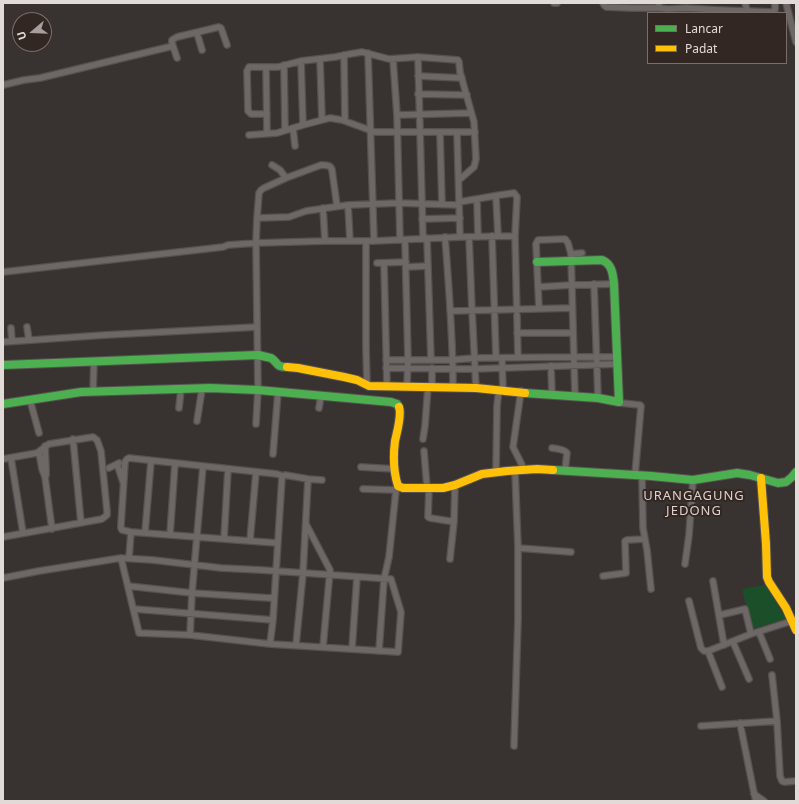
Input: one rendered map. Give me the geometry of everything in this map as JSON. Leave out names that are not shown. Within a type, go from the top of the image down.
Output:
[{"type":"street","points":[[603,3],[606,7],[659,5],[668,8],[688,5],[719,10],[771,12],[775,10],[775,3]]},
{"type":"street","points":[[717,3],[719,10]]},
{"type":"street","points":[[745,3],[747,10]]},
{"type":"street","points":[[786,3],[796,42]]},
{"type":"street","points":[[176,58],[172,40],[174,38],[216,27],[221,28],[227,45]]},
{"type":"street","points":[[196,33],[202,50]]},
{"type":"street","points":[[3,86],[173,46]]},
{"type":"street","points":[[266,114],[251,114],[248,111],[248,69],[251,67],[278,67],[301,61],[362,52],[393,59],[418,57],[458,60],[474,122],[476,162],[474,167],[459,180]]},
{"type":"street","points":[[368,53],[374,241]]},
{"type":"street","points":[[344,55],[346,121]]},
{"type":"street","points":[[418,57],[422,219],[428,266],[431,360]]},
{"type":"street","points":[[320,59],[322,120]]},
{"type":"street","points":[[393,59],[398,133],[398,203],[406,264],[408,360],[407,386]]},
{"type":"street","points":[[301,61],[303,125]]},
{"type":"street","points":[[284,65],[285,130]]},
{"type":"street","points":[[266,66],[267,133]]},
{"type":"street","points":[[418,76],[462,78]]},
{"type":"street","points":[[418,94],[467,95]]},
{"type":"street","points":[[397,115],[471,113]]},
{"type":"street","points":[[249,135],[277,133],[334,118],[346,121],[371,132],[378,133],[475,132]]},
{"type":"street","points":[[293,128],[295,146]]},
{"type":"street","points":[[457,132],[460,237]]},
{"type":"street","points":[[440,133],[442,204]]},
{"type":"street","points":[[272,165],[280,170],[286,178]]},
{"type":"street","points":[[256,424],[258,355],[256,243],[259,193],[261,190],[286,178],[321,165],[327,165],[330,166],[332,170],[337,206]]},
{"type":"street","points":[[257,218],[289,217],[302,212],[348,205],[459,203],[514,193],[516,196],[515,236],[518,358]]},
{"type":"street","points":[[496,196],[495,310],[499,358],[502,368],[501,389],[497,406],[496,472]]},
{"type":"street","points":[[477,200],[478,236]]},
{"type":"street","points":[[348,205],[350,241]]},
{"type":"street","points":[[323,208],[325,241]]},
{"type":"street","points":[[422,219],[460,218]]},
{"type":"street","points":[[3,272],[256,243],[515,236]]},
{"type":"street","points":[[445,237],[453,387]]},
{"type":"street","points":[[470,237],[474,369],[476,388]]},
{"type":"street","points":[[539,309],[536,244],[539,239],[565,240],[568,243],[571,257],[575,396]]},
{"type":"street","points":[[366,241],[367,386]]},
{"type":"street","points":[[3,268],[222,244],[228,246]]},
{"type":"street","points":[[537,262],[571,257],[582,253]]},
{"type":"street","points":[[571,257],[605,261],[611,271],[614,284],[617,360],[623,403]]},
{"type":"street","points":[[377,263],[428,266]]},
{"type":"street","points":[[384,263],[387,386]]},
{"type":"street","points":[[594,284],[598,398]]},
{"type":"street","points":[[538,287],[614,284]]},
{"type":"street","points":[[450,311],[572,308]]},
{"type":"street","points":[[27,327],[29,340]]},
{"type":"street","points":[[3,342],[257,327]]},
{"type":"street","points":[[11,328],[12,341]]},
{"type":"street","points":[[517,333],[573,333]]},
{"type":"street","points":[[3,365],[258,355],[270,358],[277,365],[282,367],[298,368],[344,377],[357,380],[367,386],[430,386],[501,389],[552,395],[598,398],[640,405],[639,475],[644,539],[647,550],[651,589]]},
{"type":"street","points":[[386,360],[596,357],[617,360]]},
{"type":"street","points":[[386,368],[474,369],[596,365],[617,360]]},
{"type":"street","points":[[94,361],[94,392]]},
{"type":"street","points":[[551,366],[552,395]]},
{"type":"street","points":[[423,439],[432,368]]},
{"type":"street","points":[[179,408],[181,389]]},
{"type":"street","points":[[3,404],[74,393],[181,389],[258,390],[391,402],[397,404],[400,411],[393,456],[398,489],[389,557],[384,579],[379,651]]},
{"type":"street","points":[[197,421],[202,389]]},
{"type":"street","points":[[514,746],[518,617],[519,470],[522,465],[513,447],[521,391]]},
{"type":"street","points":[[273,454],[278,392]]},
{"type":"street","points":[[319,408],[321,396]]},
{"type":"street","points":[[30,400],[40,432]]},
{"type":"street","points":[[3,459],[39,452],[49,444],[93,437],[97,440],[102,455],[107,515],[102,520],[3,537]]},
{"type":"street","points":[[73,439],[81,523]]},
{"type":"street","points":[[45,446],[45,477]]},
{"type":"street","points":[[552,448],[566,451],[565,470]]},
{"type":"street","points":[[424,451],[428,488],[428,517],[454,521]]},
{"type":"street","points":[[39,452],[45,477],[52,529]]},
{"type":"street","points":[[11,458],[23,533]]},
{"type":"street","points":[[109,468],[129,458],[322,480]]},
{"type":"street","points":[[127,459],[125,462],[122,530],[131,532],[277,543]]},
{"type":"street","points":[[145,533],[151,461]]},
{"type":"street","points":[[170,535],[175,463]]},
{"type":"street","points":[[117,464],[124,484]]},
{"type":"street","points":[[190,635],[192,593],[203,466]]},
{"type":"street","points":[[361,467],[395,469]]},
{"type":"street","points":[[224,539],[228,469]]},
{"type":"street","points":[[363,489],[443,488],[476,476],[496,472],[543,469],[693,480],[737,473],[778,483],[786,482],[796,472]]},
{"type":"street","points":[[250,541],[256,472]]},
{"type":"street","points":[[270,644],[283,476]]},
{"type":"street","points":[[761,478],[767,577],[786,608],[796,630]]},
{"type":"street","points":[[296,645],[303,573],[308,479]]},
{"type":"street","points":[[685,564],[689,535],[693,480]]},
{"type":"street","points":[[450,559],[456,484]]},
{"type":"street","points":[[306,523],[330,570],[323,647]]},
{"type":"street","points":[[129,558],[131,532]]},
{"type":"street","points":[[603,576],[626,573],[625,541],[644,539]]},
{"type":"street","points":[[518,548],[570,552]]},
{"type":"street","points":[[3,578],[38,571],[121,558],[129,558],[221,568],[391,579],[401,612],[398,652],[270,644],[190,635],[139,633],[121,558]]},
{"type":"street","points":[[352,649],[356,577]]},
{"type":"street","points":[[713,581],[724,644]]},
{"type":"street","points":[[128,586],[192,593],[274,597]]},
{"type":"street","points":[[689,601],[701,648],[704,651],[792,621]]},
{"type":"street","points":[[134,609],[273,620]]},
{"type":"street","points":[[720,615],[745,609],[751,634]]},
{"type":"street","points":[[759,632],[770,659]]},
{"type":"street","points":[[733,642],[749,679]]},
{"type":"street","points":[[708,650],[722,687]]},
{"type":"street","points":[[772,675],[777,721],[780,776],[784,782],[796,780]]},
{"type":"street","points":[[701,726],[777,721]]},
{"type":"street","points":[[740,723],[756,801]]},
{"type":"street","points":[[754,793],[764,801]]},
{"type":"green space","points":[[765,585],[786,619],[752,629],[742,589]]},
{"type":"traffic: fast","points":[[525,393],[598,398],[619,402],[614,284],[610,267],[602,260],[537,262]]},
{"type":"traffic: fast","points":[[3,365],[258,355],[271,358],[279,365],[287,367]]},
{"type":"traffic: fast","points":[[3,404],[81,392],[210,388],[258,390],[391,402],[397,404],[399,407]]},
{"type":"traffic: fast","points":[[553,470],[693,480],[737,473],[778,483],[786,482],[796,472]]},
{"type":"traffic: slow","points":[[287,367],[357,380],[369,386],[476,388],[525,393]]},
{"type":"traffic: slow","points":[[399,407],[400,419],[395,441],[394,458],[394,469],[398,486],[403,488],[443,488],[455,485],[482,474],[537,469],[553,470]]},
{"type":"traffic: slow","points":[[761,478],[767,577],[786,608],[796,630]]},
{"type":"district","name":"URANGAGUNG JEDONG","points":[[694,504]]}]
